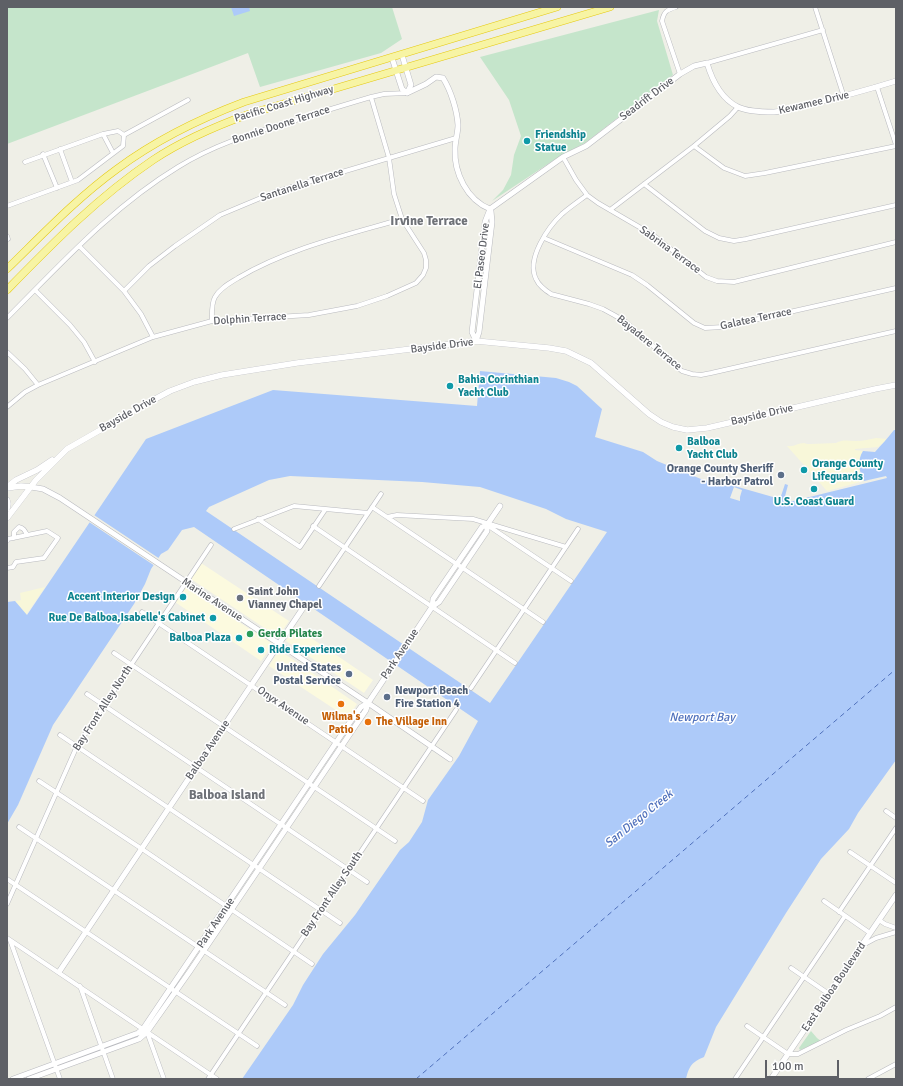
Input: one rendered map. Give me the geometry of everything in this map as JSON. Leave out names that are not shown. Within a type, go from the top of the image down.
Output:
[{"type":"highway","name":"Pacific Coast Highway","points":[[7,269],[93,188],[129,161],[174,133],[203,118],[244,102],[557,7]]},
{"type":"highway","name":"Pacific Coast Highway","points":[[7,290],[95,203],[132,175],[172,149],[207,130],[249,114],[610,7]]},
{"type":"main road","name":"Bayside Drive","points":[[7,518],[31,487],[58,457],[75,444],[170,391],[194,382],[222,375],[476,341],[549,348],[566,351],[582,358],[600,370],[649,414],[661,422],[686,430],[710,427],[875,389],[896,386]]},
{"type":"main road","points":[[7,487],[16,480],[58,457]]},
{"type":"main road","points":[[7,487],[31,487]]},
{"type":"main road","points":[[7,500],[7,509]]},
{"type":"street","points":[[676,7],[667,10],[663,14],[662,21],[680,74]]},
{"type":"street","points":[[815,7],[844,97]]},
{"type":"street","name":"Seadrift Drive","points":[[490,209],[563,158],[586,146],[680,74],[694,66],[823,30]]},
{"type":"street","points":[[392,58],[402,89],[407,93],[411,85],[402,55]]},
{"type":"street","name":"Kewamee Drive","points":[[707,63],[717,88],[725,97],[738,107],[755,112],[775,112],[844,97],[896,80]]},
{"type":"street","name":"Bonnie Doone Terrace","points":[[7,318],[79,246],[126,203],[178,167],[241,137],[371,97],[384,94],[407,93],[426,84],[436,77],[443,78],[449,88],[457,118],[456,138]]},
{"type":"street","points":[[694,146],[724,168],[745,176],[896,145],[877,87]]},
{"type":"street","points":[[212,321],[212,304],[215,295],[226,285],[248,272],[297,250],[402,219],[394,194],[389,158],[371,97]]},
{"type":"street","points":[[124,135],[188,100]]},
{"type":"street","points":[[610,210],[694,146],[730,116],[738,107]]},
{"type":"street","points":[[25,162],[43,154],[103,134],[118,131],[124,135]]},
{"type":"street","points":[[103,134],[112,154]]},
{"type":"street","points":[[7,206],[78,180],[123,146],[124,135]]},
{"type":"street","points":[[456,138],[455,159],[460,179],[473,197],[490,209]]},
{"type":"street","name":"Santanella Terrace","points":[[124,291],[149,266],[220,215],[275,192],[456,138]]},
{"type":"street","points":[[60,149],[72,182]]},
{"type":"street","points":[[43,154],[57,188]]},
{"type":"street","name":"Sabrina Terrace","points":[[563,158],[587,195],[653,235],[706,276],[718,281],[734,282],[896,242]]},
{"type":"street","points":[[644,184],[705,231],[719,238],[734,241],[896,205]]},
{"type":"street","name":"Bayadere Terrace","points":[[587,195],[562,214],[544,238],[538,249],[533,266],[536,279],[544,289],[551,294],[560,298],[589,304],[603,309],[626,322],[682,370],[692,374],[701,375],[896,331]]},
{"type":"street","name":"El Paseo Drive","points":[[476,341],[479,332],[492,222],[490,209]]},
{"type":"street","name":"Dolphin Terrace","points":[[7,407],[25,392],[38,385],[153,337],[212,321],[308,315],[357,306],[387,296],[416,283],[423,275],[426,268],[426,260],[424,253],[402,219]]},
{"type":"street","name":"Galatea Terrace","points":[[544,238],[632,274],[694,324],[705,328],[723,327],[896,288]]},
{"type":"street","points":[[79,246],[124,291],[141,314],[153,337]]},
{"type":"street","points":[[35,290],[70,325],[84,342],[95,362]]},
{"type":"street","points":[[7,352],[25,369],[38,385]]},
{"type":"street","name":"Marine Avenue","points":[[31,487],[49,491],[450,759]]},
{"type":"street","points":[[318,586],[381,494]]},
{"type":"street","points":[[234,529],[294,506],[368,513]]},
{"type":"street","name":"Park Avenue","points":[[432,607],[433,599],[457,563],[482,527],[488,524],[500,506]]},
{"type":"street","points":[[372,507],[543,622]]},
{"type":"street","points":[[258,519],[300,547],[325,510]]},
{"type":"street","points":[[387,517],[397,515],[473,519],[566,547]]},
{"type":"street","points":[[488,524],[571,581]]},
{"type":"street","name":"Park Avenue","points":[[13,1079],[103,1052],[139,1039],[312,785],[366,710],[368,703],[405,646],[432,607],[439,602],[463,568],[488,531],[488,524]]},
{"type":"street","points":[[313,526],[516,663]]},
{"type":"street","points":[[14,538],[14,532],[19,527],[25,530],[27,535]]},
{"type":"street","points":[[471,688],[578,529]]},
{"type":"street","points":[[7,541],[8,539],[47,531],[58,538],[44,558],[16,562],[13,567],[7,568]]},
{"type":"street","name":"Bay Front Alley North","points":[[7,904],[76,746],[211,545]]},
{"type":"street","name":"Balboa Avenue","points":[[59,972],[303,608]]},
{"type":"street","name":"Onyx Avenue","points":[[142,612],[423,801]]},
{"type":"street","points":[[114,653],[395,841]]},
{"type":"street","points":[[88,694],[367,882]]},
{"type":"street","name":"Park Avenue","points":[[312,785],[336,743],[361,707],[368,703]]},
{"type":"street","name":"Bay Front Alley South","points":[[209,1077],[456,710]]},
{"type":"street","points":[[60,735],[340,923]]},
{"type":"street","points":[[39,781],[230,907],[312,964]]},
{"type":"street","points":[[886,811],[896,818]]},
{"type":"street","points":[[19,827],[285,1005]]},
{"type":"street","points":[[839,912],[896,828]]},
{"type":"street","points":[[850,852],[896,882]]},
{"type":"street","points":[[7,879],[257,1046]]},
{"type":"street","name":"East Balboa Boulevard","points":[[774,1078],[788,1054],[896,895]]},
{"type":"street","points":[[824,901],[870,933]]},
{"type":"street","points":[[734,1079],[845,916]]},
{"type":"street","points":[[879,920],[896,928]]},
{"type":"street","points":[[862,945],[876,938],[896,932]]},
{"type":"street","points":[[8,939],[145,1030],[209,1077],[217,1079]]},
{"type":"street","points":[[8,939],[60,1079]]},
{"type":"street","points":[[792,968],[829,994]]},
{"type":"street","points":[[80,986],[113,1079]]},
{"type":"street","points":[[747,1026],[788,1054],[798,1054],[846,1030],[880,1016],[896,1006]]},
{"type":"street","points":[[145,1030],[164,1079]]},
{"type":"street","name":"Park Avenue","points":[[29,1079],[55,1066],[145,1030]]},
{"type":"street","points":[[868,1079],[896,1064]]},
{"type":"shaded area","points":[[7,7],[392,7],[402,39],[381,53],[260,87],[248,53],[7,144]]},
{"type":"shaded area","points":[[659,10],[657,21],[673,75],[585,143],[560,156],[492,201],[503,190],[511,175],[514,155],[521,136],[509,100],[480,57]]},
{"type":"shaded area","points":[[201,563],[289,621],[278,637],[191,579]]},
{"type":"shaded area","points":[[185,587],[273,644],[261,661],[175,602]]},
{"type":"shaded area","points":[[295,627],[373,680],[364,693],[286,641]]},
{"type":"shaded area","points":[[279,650],[357,704],[348,718],[269,666]]},
{"type":"shaded area","points":[[811,1031],[821,1041],[800,1050],[799,1048]]},
{"type":"sand","points":[[876,438],[888,439],[878,447],[855,449],[863,451],[859,466],[864,481],[827,491],[787,446],[802,443],[836,443]]},
{"type":"sand","points":[[45,587],[26,615],[15,601],[21,600],[20,593]]},
{"type":"water","points":[[231,7],[249,7],[250,11],[234,16]]},
{"type":"water","name":"Newport Bay","points":[[480,371],[556,378],[569,382],[577,386],[602,409],[595,437],[643,452],[657,461],[701,479],[722,485],[724,483],[780,499],[785,484],[788,485],[784,500],[789,502],[887,478],[886,476],[864,481],[859,462],[863,451],[875,452],[894,430],[896,430],[896,760],[858,813],[849,829],[821,859],[716,1027],[704,1057],[692,1065],[688,1071],[686,1079],[242,1079],[293,1005],[303,985],[323,954],[355,915],[400,850],[409,842],[422,822],[428,800],[459,756],[478,721],[194,527],[182,530],[168,550],[161,554],[151,569],[134,604],[53,725],[18,805],[7,824],[7,602],[15,601],[27,615],[146,439],[273,390],[477,406]],"holes":[[[290,476],[422,482],[480,487],[546,509],[566,519],[607,532],[490,703],[206,511],[209,507],[269,480]]]},
{"type":"pier","points":[[734,487],[742,490],[740,501],[730,498]]},
{"type":"pier","points":[[94,515],[160,559],[155,566],[89,522]]},
{"type":"ferry route","points":[[416,1079],[896,669]]},
{"type":"place","name":"Friendship Statue","points":[[527,141]]},
{"type":"place","name":"Bahia Corinthian Yacht Club","points":[[450,386]]},
{"type":"place","name":"Balboa Yacht Club","points":[[679,448]]},
{"type":"place","name":"Orange County Lifeguards","points":[[804,470]]},
{"type":"place","name":"Orange County Sheriff - Harbor Patrol","points":[[781,475]]},
{"type":"place","name":"U.S. Coast Guard","points":[[814,489]]},
{"type":"place","name":"Accent Interior Design","points":[[183,597]]},
{"type":"place","name":"Saint John Vianney Chapel","points":[[240,598]]},
{"type":"place","name":"Rue De Balboa,Isabelle's Cabinet","points":[[213,618]]},
{"type":"place","name":"Gerda Pilates","points":[[250,634]]},
{"type":"place","name":"Balboa Plaza","points":[[239,638]]},
{"type":"place","name":"Ride Experience","points":[[261,650]]},
{"type":"place","name":"United States Postal Service","points":[[349,674]]},
{"type":"place","name":"Newport Beach Fire Station 4","points":[[387,697]]},
{"type":"place","name":"Wilma's Patio","points":[[341,704]]},
{"type":"place","name":"The Village Inn","points":[[368,722]]},
{"type":"district","name":"Irvine Terrace","points":[[429,222]]},
{"type":"district","name":"Balboa Island","points":[[227,796]]},
{"type":"water label","name":"San Diego Creek","points":[[639,819]]}]
